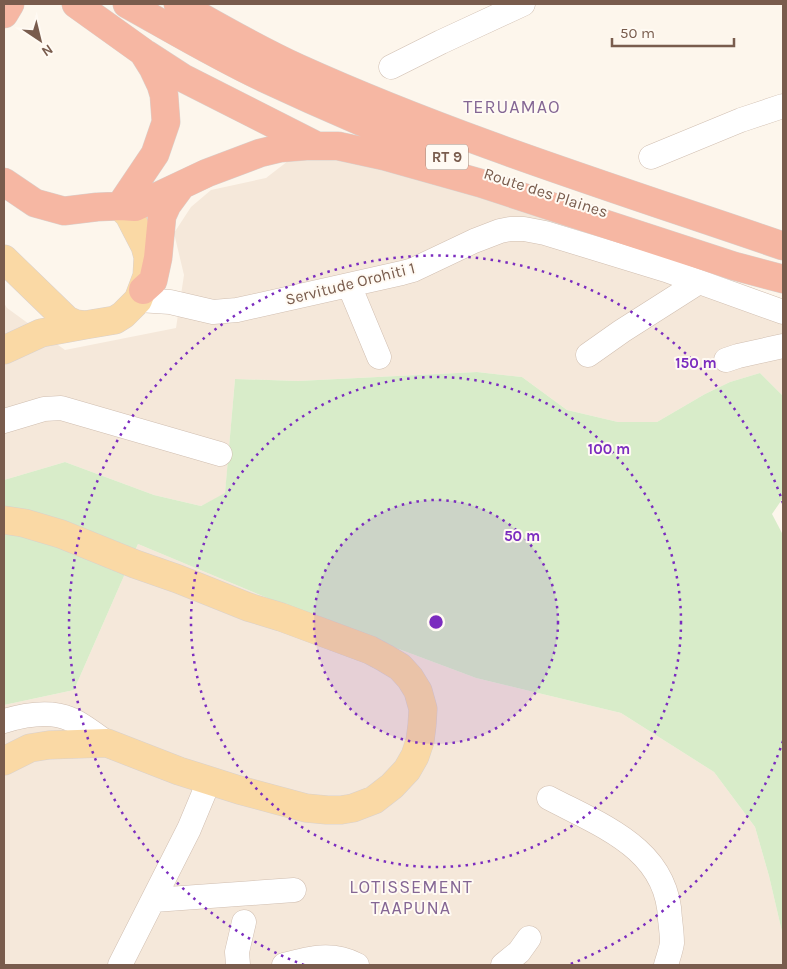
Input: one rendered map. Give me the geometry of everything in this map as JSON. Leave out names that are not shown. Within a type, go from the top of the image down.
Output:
[{"type":"highway","points":[[4,14],[10,4]]},
{"type":"highway","points":[[76,4],[183,78],[317,146]]},
{"type":"highway","name":"Route des Plaines","points":[[128,4],[192,41],[264,78],[375,128],[489,174],[783,273]]},
{"type":"highway","name":"Route des Plaines","points":[[178,4],[297,68],[436,125],[516,156],[783,246]]},
{"type":"highway","points":[[120,206],[155,154],[166,122],[164,95],[161,84],[143,52]]},
{"type":"highway","points":[[4,182],[35,203],[64,210],[120,206],[135,207],[214,170],[260,153],[281,148],[338,146],[408,162],[480,183],[734,266],[783,279]]},
{"type":"highway","points":[[140,295],[153,281],[158,258],[162,216],[167,205],[181,186]]},
{"type":"main road","points":[[4,350],[41,333],[115,320],[123,315],[140,295],[148,273],[148,257],[145,246],[132,221],[120,206]]},
{"type":"main road","points":[[4,259],[67,320],[85,325]]},
{"type":"main road","points":[[4,520],[24,523],[60,534],[135,564],[178,578],[248,607],[281,617],[370,650],[400,667],[410,678],[418,691],[423,709],[420,740],[415,756],[407,770],[374,800],[353,808],[341,810],[306,808],[209,781],[107,743],[49,745],[30,748],[4,761]]},
{"type":"street","points":[[391,67],[523,4]]},
{"type":"street","points":[[651,157],[741,120],[783,106]]},
{"type":"street","name":"Servitude Orohiti 1","points":[[140,295],[213,312],[237,310],[413,270],[474,241],[510,229],[524,229],[545,233],[666,270],[783,312]]},
{"type":"street","points":[[588,356],[622,331],[699,282]]},
{"type":"street","points":[[349,285],[379,357]]},
{"type":"street","points":[[726,360],[783,346]]},
{"type":"street","points":[[4,420],[44,409],[61,408],[220,454]]},
{"type":"street","points":[[4,721],[32,715],[52,714],[71,719],[107,743]]},
{"type":"street","points":[[120,965],[189,829],[209,781]]},
{"type":"street","points":[[549,798],[623,838],[639,851],[655,869],[667,896],[670,911],[672,942],[666,965]]},
{"type":"street","points":[[154,900],[294,890]]},
{"type":"street","points":[[238,965],[237,952],[244,922]]},
{"type":"street","points":[[504,965],[519,952],[530,938]]},
{"type":"street","points":[[284,965],[309,958],[328,956],[357,965]]},
{"type":"shaded area","points":[[315,155],[372,161],[558,215],[783,299],[783,396],[760,373],[730,382],[657,422],[618,422],[567,410],[522,377],[477,372],[298,381],[235,379],[225,494],[201,506],[154,495],[65,462],[4,480],[4,303],[7,308],[65,350],[176,328],[184,275],[174,233],[191,207],[211,190],[266,178],[288,161]]},
{"type":"shaded area","points":[[138,544],[308,615],[476,678],[621,713],[714,772],[755,827],[783,936],[783,965],[4,965],[4,705],[74,690]]},
{"type":"green space","points":[[477,372],[522,377],[567,410],[618,422],[657,422],[730,382],[760,373],[783,396],[783,498],[772,514],[783,535],[783,936],[755,827],[714,772],[621,713],[476,678],[308,615],[138,544],[74,690],[4,705],[4,480],[65,462],[154,495],[201,506],[225,493],[235,379],[298,381]]},
{"type":"district","name":"TERUAMAO","points":[[512,107]]},
{"type":"district","name":"LOTISSEMENT TAAPUNA","points":[[411,898]]}]
